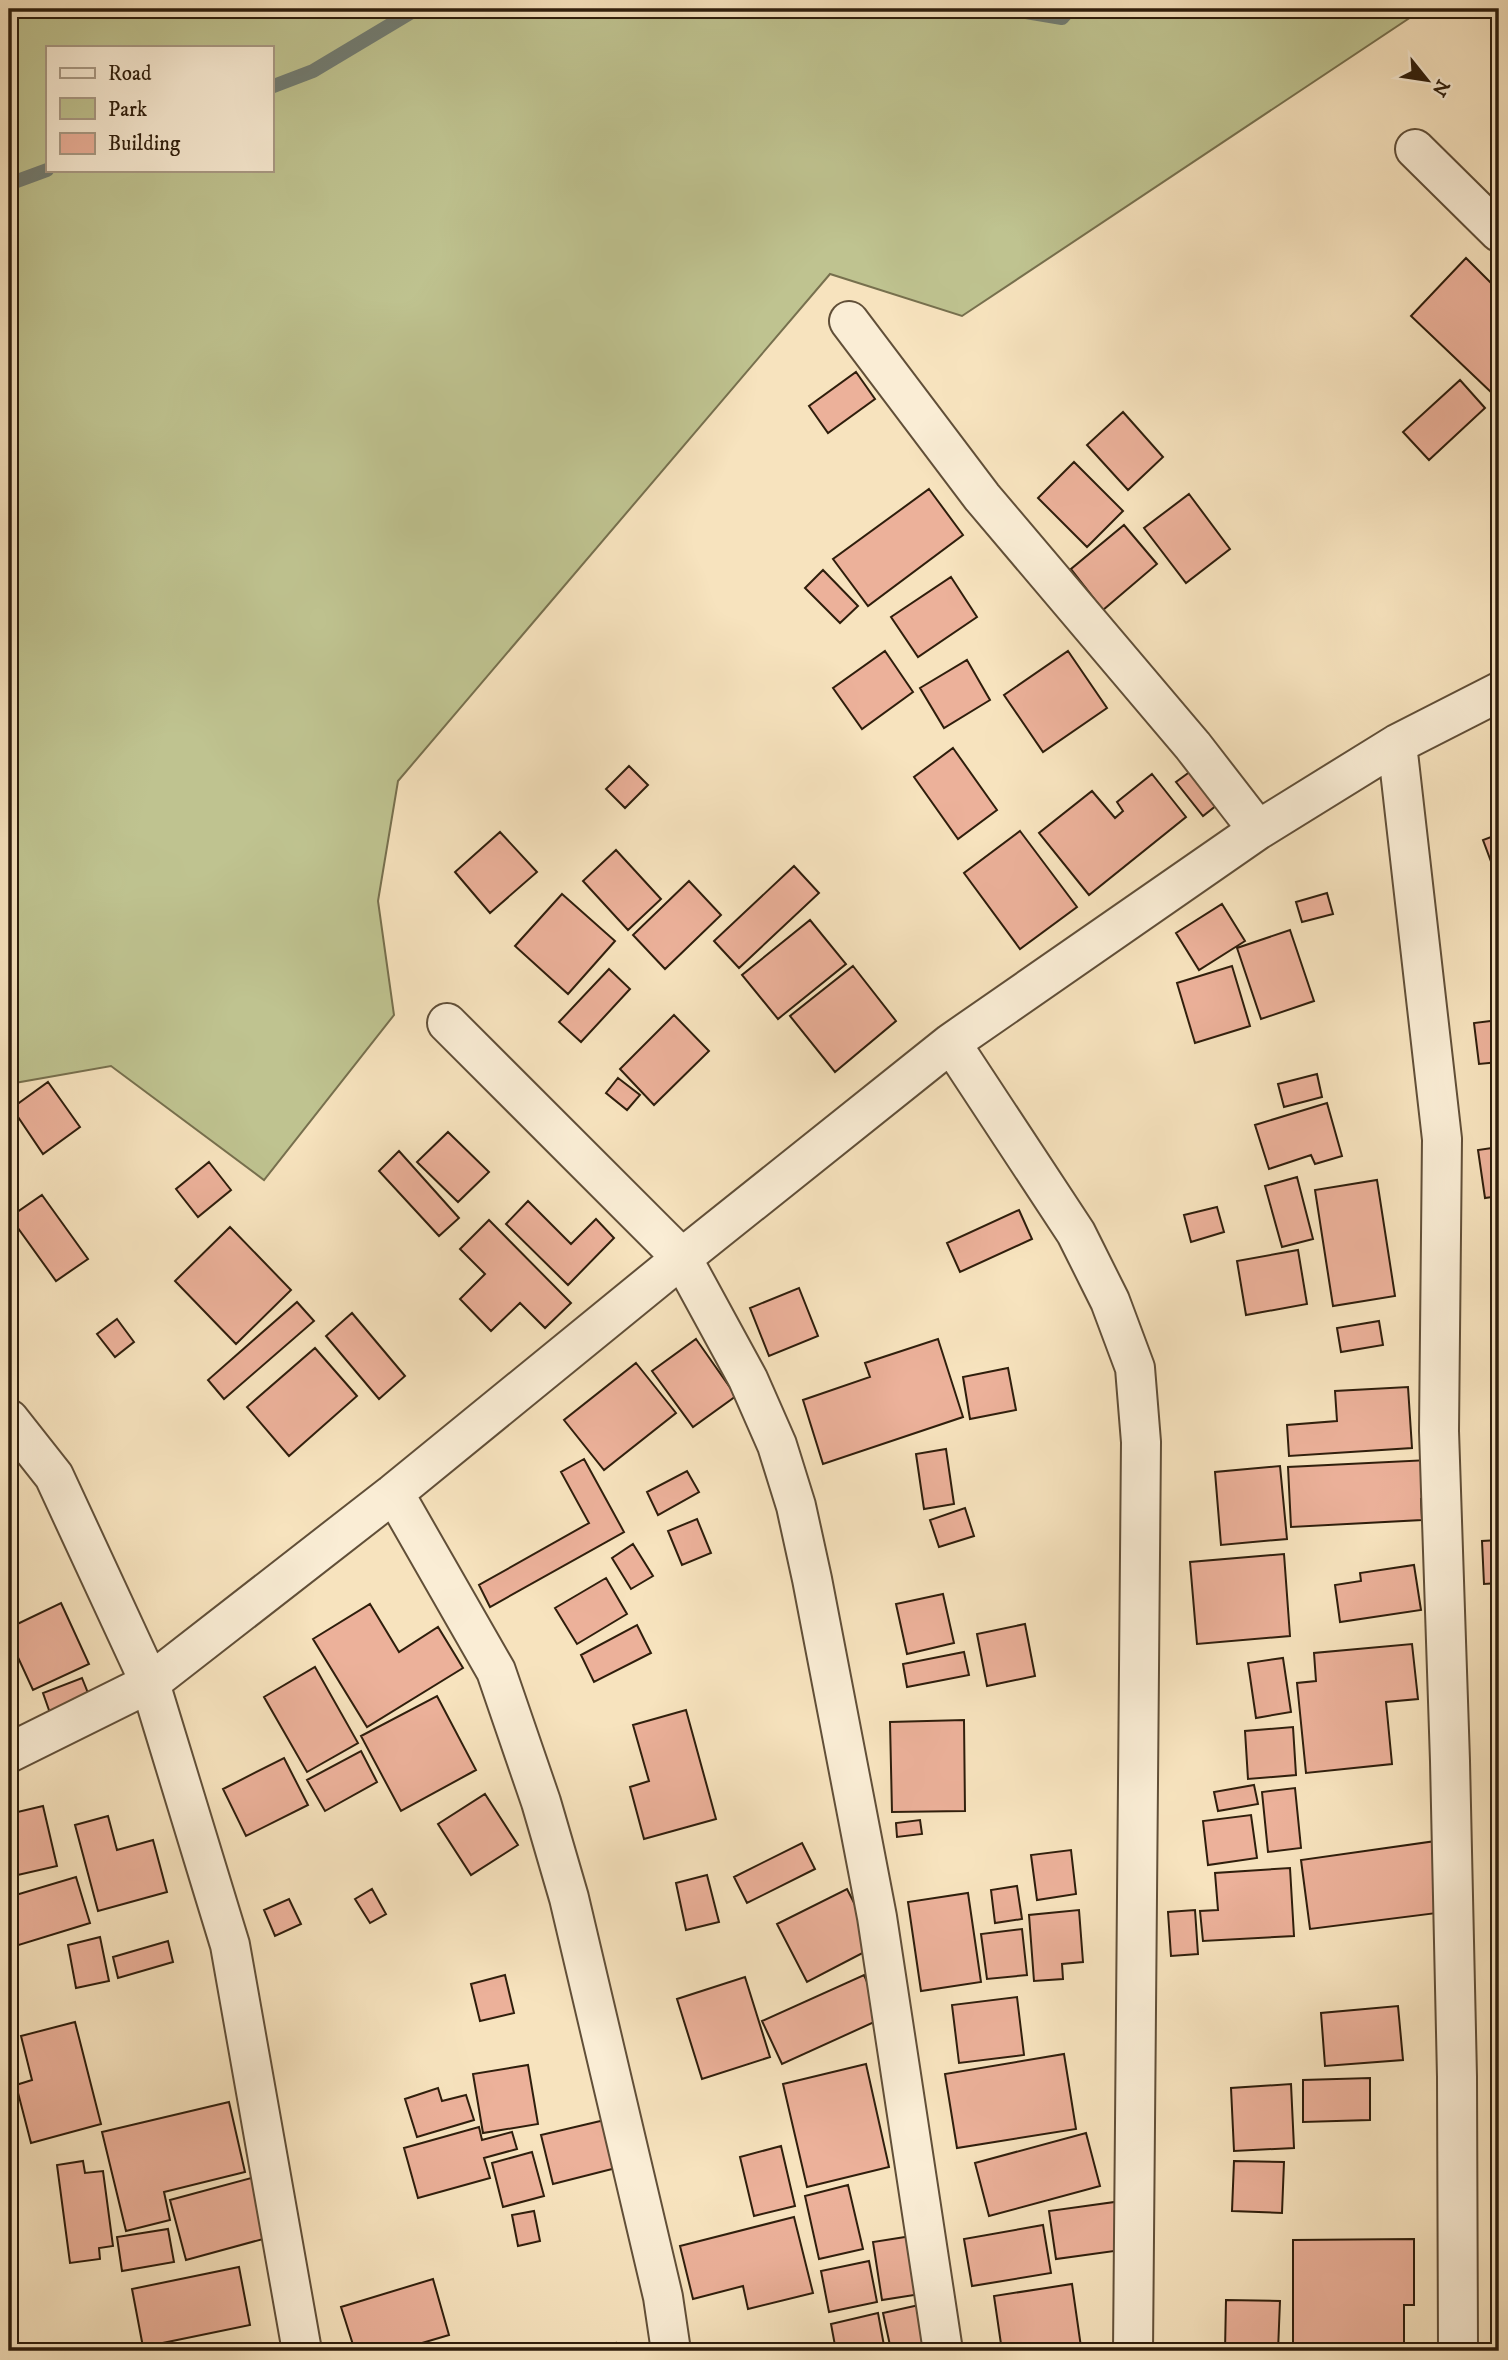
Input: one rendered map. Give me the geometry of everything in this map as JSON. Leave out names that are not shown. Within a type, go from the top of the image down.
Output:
[{"type":"street","points":[[1415,149],[1499,232]]},
{"type":"street","points":[[849,321],[982,498],[1193,746],[1258,830]]},
{"type":"street","points":[[9,1753],[150,1683],[394,1493],[951,1042],[1258,830],[1397,744],[1499,692]]},
{"type":"street","points":[[1397,744],[1442,1139],[1439,1431],[1457,2063],[1458,2351]]},
{"type":"street","points":[[447,1023],[682,1258],[748,1379],[776,1445],[796,1506],[877,1917],[943,2351]]},
{"type":"street","points":[[951,1042],[1076,1233],[1110,1301],[1135,1367],[1141,1442],[1133,2351]]},
{"type":"street","points":[[9,1419],[54,1476],[150,1683],[230,1945],[302,2351]]},
{"type":"street","points":[[394,1493],[496,1671],[541,1802],[573,1911],[663,2297],[671,2351]]},
{"type":"green space","points":[[9,9],[1423,9],[962,316],[830,274],[398,781],[378,901],[394,1015],[264,1180],[111,1066],[9,1084]]},
{"type":"building","points":[[1466,258],[1499,291],[1499,387],[1493,394],[1411,316]]},
{"type":"building","points":[[856,372],[875,399],[828,433],[809,406]]},
{"type":"building","points":[[1460,380],[1485,408],[1429,460],[1403,432]]},
{"type":"building","points":[[1123,412],[1163,457],[1128,490],[1087,445]]},
{"type":"building","points":[[1074,462],[1123,511],[1087,547],[1038,498]]},
{"type":"building","points":[[929,489],[963,535],[868,606],[833,559]]},
{"type":"building","points":[[1189,494],[1230,549],[1186,583],[1144,528]]},
{"type":"building","points":[[1124,525],[1157,564],[1103,610],[1071,569]]},
{"type":"building","points":[[823,570],[858,606],[840,623],[805,588]]},
{"type":"building","points":[[951,577],[977,617],[918,657],[891,617]]},
{"type":"building","points":[[885,651],[913,692],[862,729],[833,688]]},
{"type":"building","points":[[1068,651],[1107,708],[1043,752],[1004,695]]},
{"type":"building","points":[[967,660],[990,700],[944,728],[920,688]]},
{"type":"building","points":[[953,748],[997,810],[958,839],[914,777]]},
{"type":"building","points":[[629,766],[648,785],[625,808],[606,789]]},
{"type":"building","points":[[1195,768],[1222,801],[1203,816],[1176,782]]},
{"type":"building","points":[[1152,774],[1186,817],[1089,895],[1039,833],[1092,791],[1115,818],[1123,811],[1117,802]]},
{"type":"building","points":[[1020,831],[1077,907],[1020,949],[964,873]]},
{"type":"building","points":[[500,832],[537,872],[490,913],[455,872]]},
{"type":"building","points":[[1499,834],[1499,883],[1483,840]]},
{"type":"building","points":[[616,850],[661,899],[628,930],[583,881]]},
{"type":"building","points":[[794,866],[819,893],[739,968],[714,941]]},
{"type":"building","points":[[689,881],[721,915],[665,969],[633,935]]},
{"type":"building","points":[[1327,893],[1333,914],[1302,922],[1296,902]]},
{"type":"building","points":[[562,894],[615,941],[568,994],[515,946]]},
{"type":"building","points":[[1222,904],[1245,941],[1199,970],[1176,933]]},
{"type":"building","points":[[810,920],[846,964],[778,1019],[742,975]]},
{"type":"building","points":[[1290,930],[1314,1001],[1261,1019],[1237,948]]},
{"type":"building","points":[[853,966],[896,1021],[835,1072],[790,1016]]},
{"type":"building","points":[[1232,966],[1250,1026],[1195,1043],[1177,983]]},
{"type":"building","points":[[609,969],[630,989],[581,1042],[559,1022]]},
{"type":"building","points":[[674,1015],[709,1051],[654,1105],[620,1069]]},
{"type":"building","points":[[1499,1020],[1499,1062],[1479,1064],[1474,1023]]},
{"type":"building","points":[[1317,1074],[1322,1097],[1284,1107],[1278,1084]]},
{"type":"building","points":[[618,1078],[640,1095],[627,1110],[606,1093]]},
{"type":"building","points":[[48,1082],[80,1127],[43,1154],[12,1108]]},
{"type":"building","points":[[1327,1103],[1342,1156],[1315,1164],[1311,1155],[1269,1169],[1255,1125]]},
{"type":"building","points":[[448,1132],[489,1172],[458,1202],[417,1162]]},
{"type":"building","points":[[1499,1147],[1499,1196],[1485,1198],[1478,1150]]},
{"type":"building","points":[[399,1151],[459,1218],[439,1236],[379,1171]]},
{"type":"building","points":[[209,1162],[231,1190],[198,1217],[176,1189]]},
{"type":"building","points":[[1297,1177],[1313,1239],[1282,1247],[1265,1186]]},
{"type":"building","points":[[1377,1180],[1395,1296],[1333,1306],[1315,1190]]},
{"type":"building","points":[[42,1195],[88,1259],[56,1281],[10,1217]]},
{"type":"building","points":[[528,1201],[571,1244],[596,1219],[614,1238],[568,1285],[506,1224]]},
{"type":"building","points":[[1217,1207],[1224,1232],[1191,1242],[1184,1215]]},
{"type":"building","points":[[1019,1210],[1032,1239],[960,1272],[947,1243]]},
{"type":"building","points":[[489,1220],[571,1303],[545,1328],[520,1303],[491,1331],[460,1299],[485,1274],[460,1249]]},
{"type":"building","points":[[230,1227],[291,1290],[236,1344],[175,1281]]},
{"type":"building","points":[[1298,1250],[1307,1304],[1246,1315],[1237,1261]]},
{"type":"building","points":[[799,1288],[818,1336],[769,1356],[750,1308]]},
{"type":"building","points":[[297,1302],[314,1321],[224,1399],[208,1380]]},
{"type":"building","points":[[352,1313],[405,1376],[379,1399],[326,1336]]},
{"type":"building","points":[[117,1319],[134,1342],[115,1357],[97,1334]]},
{"type":"building","points":[[1379,1321],[1383,1345],[1341,1352],[1337,1328]]},
{"type":"building","points":[[696,1339],[736,1396],[693,1427],[652,1371]]},
{"type":"building","points":[[938,1339],[963,1417],[823,1464],[803,1400],[870,1377],[865,1363]]},
{"type":"building","points":[[315,1348],[357,1396],[289,1456],[247,1407]]},
{"type":"building","points":[[636,1363],[676,1413],[604,1470],[564,1420]]},
{"type":"building","points":[[1008,1368],[1016,1410],[970,1419],[963,1377]]},
{"type":"building","points":[[1408,1387],[1412,1448],[1289,1456],[1287,1425],[1337,1421],[1335,1391]]},
{"type":"building","points":[[946,1449],[954,1504],[924,1509],[916,1454]]},
{"type":"building","points":[[584,1459],[624,1532],[490,1607],[479,1585],[589,1523],[561,1472]]},
{"type":"building","points":[[1429,1460],[1431,1499],[1421,1499],[1422,1520],[1291,1527],[1288,1467]]},
{"type":"building","points":[[1280,1466],[1287,1539],[1221,1545],[1215,1472]]},
{"type":"building","points":[[687,1471],[699,1492],[658,1515],[647,1492]]},
{"type":"building","points":[[965,1508],[974,1536],[939,1547],[930,1520]]},
{"type":"building","points":[[697,1519],[711,1553],[682,1565],[668,1531]]},
{"type":"building","points":[[1499,1540],[1499,1583],[1484,1584],[1482,1541]]},
{"type":"building","points":[[633,1544],[653,1576],[631,1589],[612,1558]]},
{"type":"building","points":[[1284,1554],[1290,1636],[1197,1644],[1190,1562]]},
{"type":"building","points":[[1414,1565],[1421,1610],[1340,1622],[1335,1585],[1361,1581],[1360,1573]]},
{"type":"building","points":[[606,1578],[627,1614],[577,1644],[555,1608]]},
{"type":"building","points":[[943,1594],[954,1643],[907,1654],[896,1604]]},
{"type":"building","points":[[61,1603],[89,1664],[33,1690],[9,1638],[9,1628]]},
{"type":"building","points":[[370,1604],[399,1652],[438,1627],[463,1668],[367,1727],[313,1639]]},
{"type":"building","points":[[1025,1624],[1035,1676],[987,1686],[977,1634]]},
{"type":"building","points":[[637,1625],[651,1653],[594,1682],[581,1655]]},
{"type":"building","points":[[1412,1644],[1418,1699],[1386,1702],[1392,1764],[1306,1773],[1297,1683],[1316,1681],[1314,1653]]},
{"type":"building","points":[[964,1652],[969,1675],[907,1687],[903,1664]]},
{"type":"building","points":[[1283,1658],[1291,1712],[1256,1718],[1248,1663]]},
{"type":"building","points":[[315,1667],[358,1743],[307,1772],[264,1697]]},
{"type":"building","points":[[82,1678],[90,1698],[50,1713],[43,1693]]},
{"type":"building","points":[[437,1696],[476,1770],[401,1811],[361,1736]]},
{"type":"building","points":[[686,1710],[716,1819],[644,1839],[630,1787],[649,1781],[633,1725]]},
{"type":"building","points":[[964,1720],[965,1811],[892,1812],[890,1722]]},
{"type":"building","points":[[1293,1727],[1296,1775],[1248,1779],[1245,1731]]},
{"type":"building","points":[[361,1751],[377,1782],[325,1811],[307,1780]]},
{"type":"building","points":[[284,1758],[308,1805],[246,1836],[223,1789]]},
{"type":"building","points":[[1254,1785],[1258,1804],[1218,1811],[1214,1792]]},
{"type":"building","points":[[1295,1788],[1301,1848],[1268,1852],[1262,1792]]},
{"type":"building","points":[[485,1794],[518,1845],[471,1875],[438,1824]]},
{"type":"building","points":[[43,1806],[57,1866],[9,1877],[9,1814]]},
{"type":"building","points":[[1251,1815],[1257,1858],[1208,1865],[1203,1821]]},
{"type":"building","points":[[108,1816],[117,1850],[153,1840],[167,1892],[98,1911],[75,1825]]},
{"type":"building","points":[[920,1820],[922,1834],[897,1837],[896,1823]]},
{"type":"building","points":[[1436,1841],[1445,1912],[1310,1929],[1301,1860]]},
{"type":"building","points":[[802,1843],[815,1869],[747,1903],[734,1877]]},
{"type":"building","points":[[1071,1850],[1076,1894],[1037,1900],[1031,1855]]},
{"type":"building","points":[[1290,1868],[1294,1936],[1203,1941],[1200,1911],[1218,1910],[1215,1873]]},
{"type":"building","points":[[707,1875],[719,1922],[686,1930],[676,1883]]},
{"type":"building","points":[[76,1877],[90,1923],[9,1948],[9,1897]]},
{"type":"building","points":[[1017,1886],[1022,1919],[995,1923],[991,1890]]},
{"type":"building","points":[[372,1889],[386,1914],[370,1923],[355,1899]]},
{"type":"building","points":[[847,1889],[876,1946],[807,1982],[777,1924]]},
{"type":"building","points":[[968,1893],[981,1982],[921,1991],[908,1902]]},
{"type":"building","points":[[289,1899],[301,1924],[275,1936],[264,1910]]},
{"type":"building","points":[[1079,1910],[1083,1962],[1062,1964],[1063,1979],[1034,1981],[1029,1915]]},
{"type":"building","points":[[1195,1910],[1198,1954],[1171,1956],[1168,1912]]},
{"type":"building","points":[[1022,1929],[1027,1975],[987,1979],[981,1934]]},
{"type":"building","points":[[100,1937],[109,1981],[76,1988],[68,1945]]},
{"type":"building","points":[[168,1941],[173,1962],[118,1978],[113,1957]]},
{"type":"building","points":[[505,1975],[514,2013],[480,2021],[471,1984]]},
{"type":"building","points":[[864,1975],[883,2018],[782,2064],[762,2021]]},
{"type":"building","points":[[745,1977],[770,2057],[702,2079],[677,1999]]},
{"type":"building","points":[[1017,1997],[1024,2055],[959,2063],[952,2005]]},
{"type":"building","points":[[1398,2006],[1403,2060],[1325,2066],[1321,2013]]},
{"type":"building","points":[[75,2022],[101,2124],[31,2143],[16,2085],[32,2080],[21,2036]]},
{"type":"building","points":[[1064,2054],[1076,2129],[957,2148],[945,2074]]},
{"type":"building","points":[[866,2064],[889,2167],[807,2187],[783,2084]]},
{"type":"building","points":[[528,2065],[538,2124],[483,2133],[473,2074]]},
{"type":"building","points":[[1370,2078],[1370,2120],[1303,2122],[1303,2080]]},
{"type":"building","points":[[1291,2084],[1294,2148],[1234,2151],[1231,2088]]},
{"type":"building","points":[[438,2088],[442,2101],[466,2095],[474,2120],[417,2137],[405,2099]]},
{"type":"building","points":[[229,2102],[245,2172],[164,2192],[170,2220],[126,2231],[102,2132]]},
{"type":"building","points":[[609,2119],[620,2167],[553,2184],[541,2135]]},
{"type":"building","points":[[479,2127],[482,2140],[512,2132],[517,2149],[484,2158],[490,2178],[418,2198],[404,2148]]},
{"type":"building","points":[[1086,2133],[1100,2186],[989,2216],[975,2163]]},
{"type":"building","points":[[781,2146],[795,2206],[754,2216],[740,2157]]},
{"type":"building","points":[[532,2152],[544,2196],[503,2207],[492,2163]]},
{"type":"building","points":[[83,2161],[85,2173],[103,2171],[113,2246],[99,2248],[100,2259],[70,2263],[57,2165]]},
{"type":"building","points":[[1234,2161],[1284,2162],[1282,2213],[1232,2211]]},
{"type":"building","points":[[259,2176],[274,2236],[186,2260],[170,2200]]},
{"type":"building","points":[[848,2185],[863,2249],[819,2259],[805,2196]]},
{"type":"building","points":[[1122,2201],[1129,2249],[1056,2259],[1049,2211]]},
{"type":"building","points":[[534,2211],[540,2241],[518,2246],[512,2215]]},
{"type":"building","points":[[794,2217],[813,2293],[748,2309],[743,2286],[693,2299],[680,2246]]},
{"type":"building","points":[[1043,2225],[1051,2273],[972,2286],[964,2239]]},
{"type":"building","points":[[168,2229],[174,2262],[122,2271],[117,2237]]},
{"type":"building","points":[[918,2235],[927,2293],[882,2300],[873,2242]]},
{"type":"building","points":[[1414,2239],[1414,2305],[1404,2305],[1404,2351],[1293,2351],[1293,2240]]},
{"type":"building","points":[[869,2261],[877,2302],[829,2312],[821,2271]]},
{"type":"building","points":[[239,2267],[250,2325],[143,2347],[132,2289]]},
{"type":"building","points":[[433,2279],[449,2335],[395,2351],[355,2351],[341,2307]]},
{"type":"building","points":[[1072,2284],[1081,2347],[1052,2351],[1002,2351],[994,2296]]},
{"type":"building","points":[[1226,2300],[1280,2301],[1278,2351],[1225,2351]]},
{"type":"building","points":[[919,2305],[927,2342],[891,2350],[883,2313]]},
{"type":"building","points":[[878,2313],[885,2351],[836,2351],[831,2324]]},
{"type":"building","points":[[616,2343],[617,2351],[566,2351]]},
{"type":"waterway","points":[[273,86],[313,71],[415,10],[435,9]]},
{"type":"waterway","points":[[1007,9],[1062,18],[1070,9]]},
{"type":"waterway","points":[[9,184],[46,170]]}]
